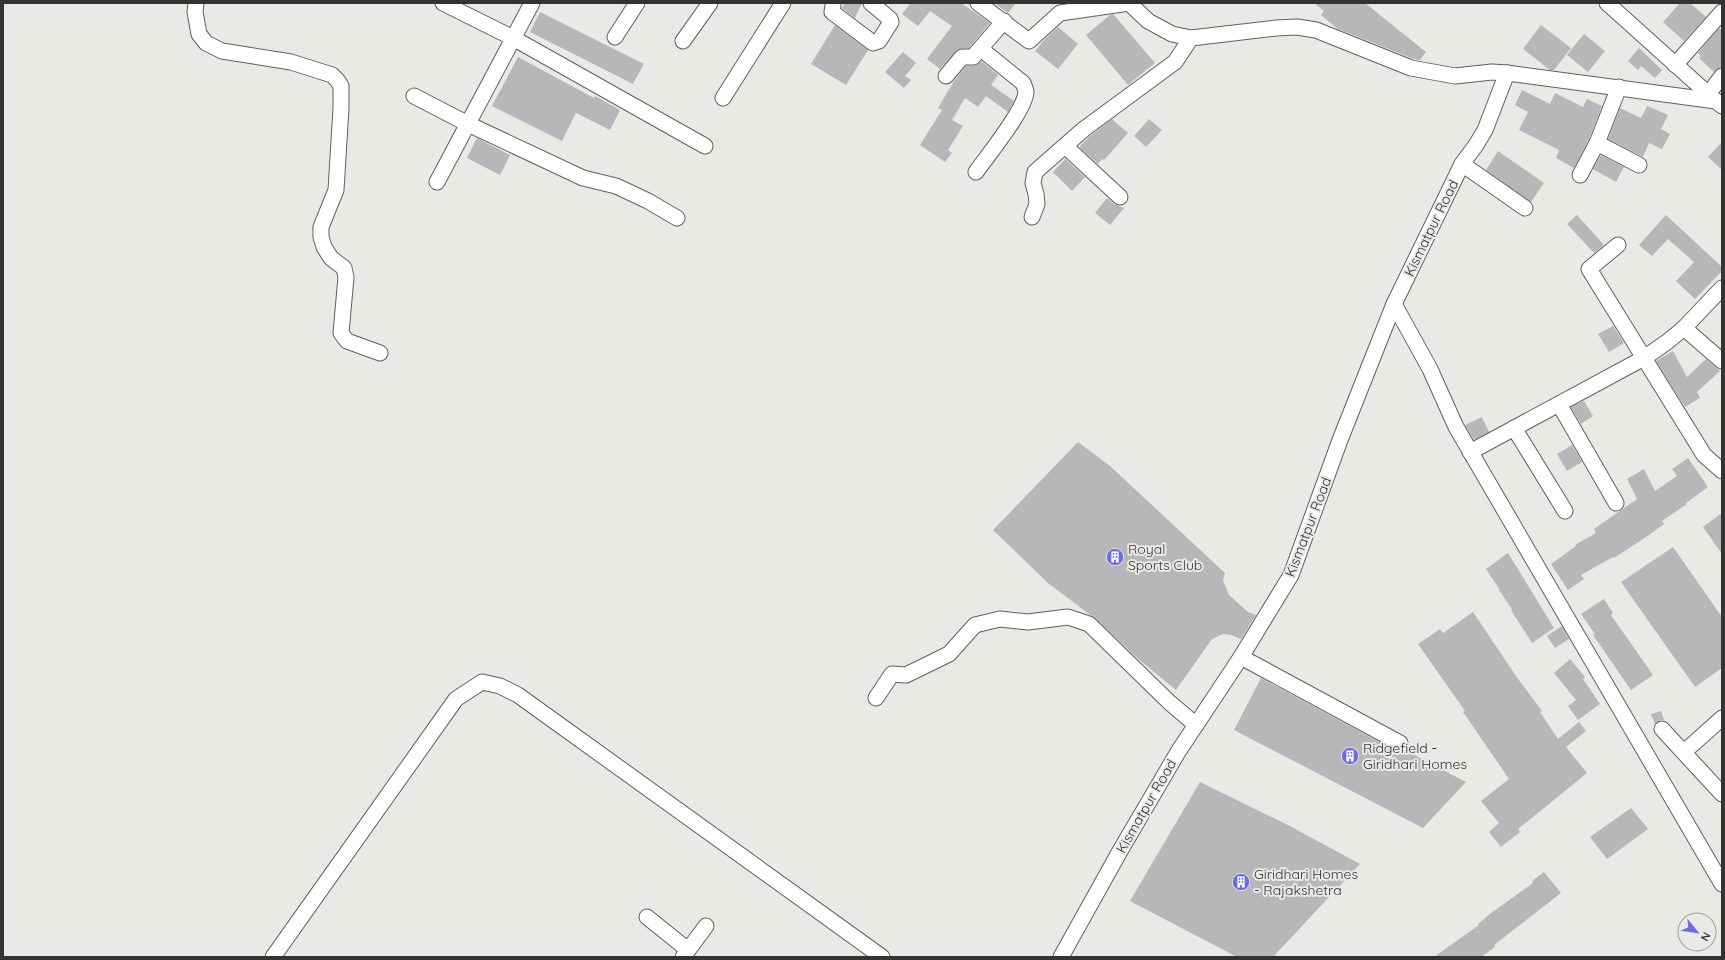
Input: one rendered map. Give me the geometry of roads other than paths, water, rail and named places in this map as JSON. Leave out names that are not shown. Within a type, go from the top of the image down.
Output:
[{"type":"street","points":[[196,3],[199,34],[206,43],[222,51],[290,62],[332,75],[341,86],[336,190],[321,227],[321,236],[324,247],[331,258],[344,268],[346,276],[341,333],[346,341],[380,354]]},
{"type":"street","points":[[443,3],[513,38],[705,146]]},
{"type":"street","points":[[437,182],[532,3]]},
{"type":"street","points":[[615,37],[637,3]]},
{"type":"street","points":[[683,41],[710,3]]},
{"type":"street","points":[[723,98],[783,3]]},
{"type":"street","points":[[833,4],[832,12],[872,42],[879,41],[891,22],[890,19],[871,3]]},
{"type":"street","points":[[978,3],[1029,41],[1060,13],[1129,3],[1148,21],[1172,34],[1191,38],[1297,27],[1316,30],[1411,68],[1455,76],[1492,72],[1507,73],[1715,100]]},
{"type":"street","points":[[1607,3],[1715,100]]},
{"type":"street","points":[[1676,64],[1722,12]]},
{"type":"street","points":[[946,76],[962,57],[973,58],[1004,21]]},
{"type":"street","points":[[1032,217],[1037,204],[1033,183],[1035,172],[1084,129],[1175,62],[1191,38]]},
{"type":"street","points":[[976,172],[1015,115],[1023,101],[1026,91],[1024,83],[981,49]]},
{"type":"street","name":"Kismatpur Road","points":[[1061,957],[1120,851],[1178,752],[1241,657],[1291,575],[1340,440],[1394,304],[1462,164],[1476,146],[1485,130],[1507,73]]},
{"type":"street","points":[[1715,100],[1722,76]]},
{"type":"street","points":[[1580,175],[1597,143],[1619,87]]},
{"type":"street","points":[[414,96],[468,124],[583,178],[616,186],[648,201],[676,218]]},
{"type":"street","points":[[1597,143],[1639,165]]},
{"type":"street","points":[[1065,146],[1120,197]]},
{"type":"street","points":[[1462,164],[1525,208]]},
{"type":"street","points":[[1618,245],[1589,269],[1704,455],[1722,471]]},
{"type":"street","points":[[1470,452],[1644,358],[1684,328],[1722,288]]},
{"type":"street","points":[[1394,304],[1430,369],[1456,427],[1470,452],[1722,884]]},
{"type":"street","points":[[1684,328],[1722,361]]},
{"type":"street","points":[[1559,404],[1616,503]]},
{"type":"street","points":[[1514,428],[1565,511]]},
{"type":"street","points":[[876,698],[892,674],[906,675],[949,654],[975,625],[1000,619],[1028,622],[1068,617],[1089,624],[1169,702],[1196,725]]},
{"type":"street","points":[[1241,657],[1400,743]]},
{"type":"street","points":[[273,957],[456,699],[482,682],[500,686],[518,695],[882,957]]},
{"type":"street","points":[[1684,752],[1722,718]]},
{"type":"street","points":[[1662,729],[1722,794]]},
{"type":"street","points":[[647,917],[685,953],[706,926]]},
{"type":"place","name":"Royal Sports Club","points":[[1115,557]]},
{"type":"place","name":"Ridgefield - Giridhari Homes","points":[[1350,756]]},
{"type":"place","name":"Giridhari Homes - Rajakshetra","points":[[1241,882]]}]
